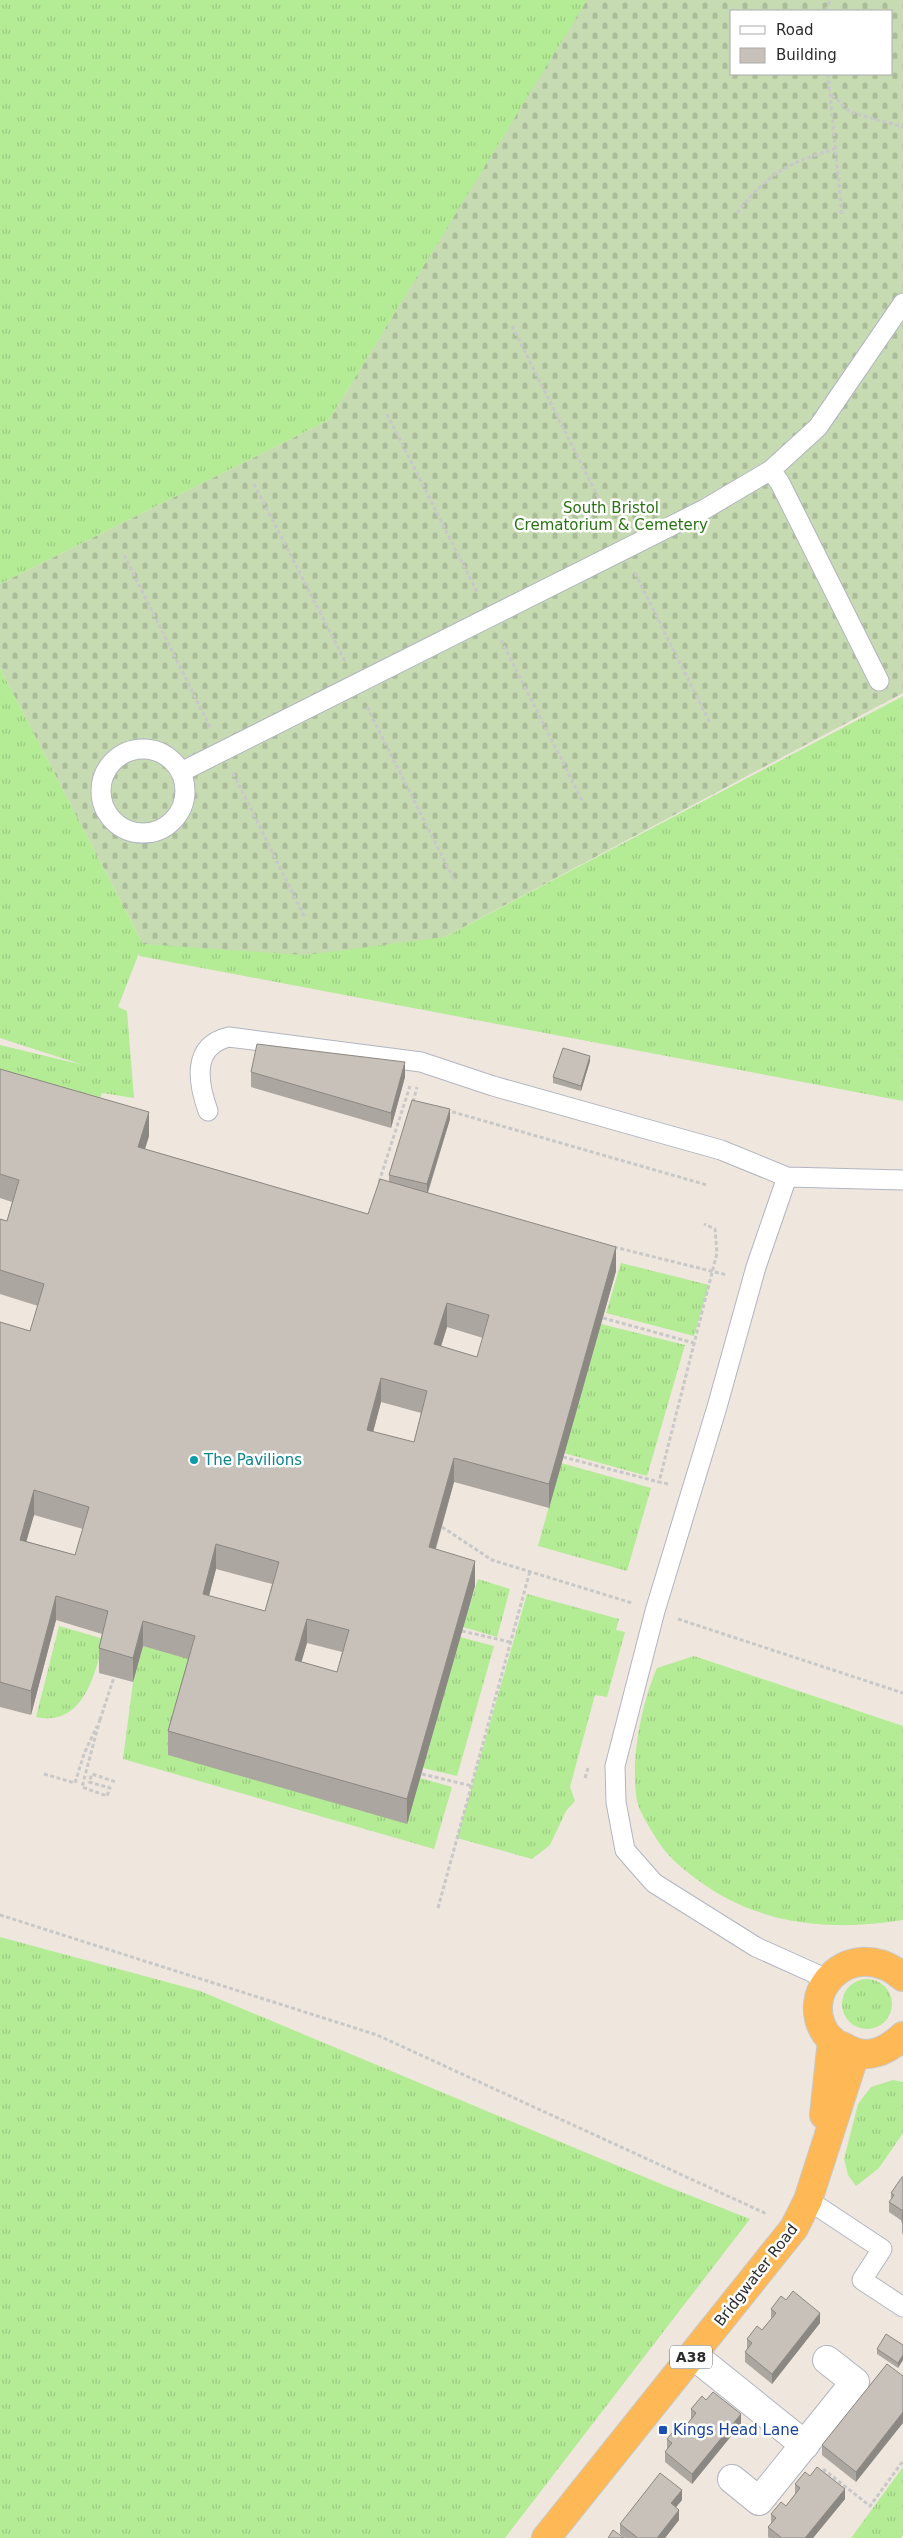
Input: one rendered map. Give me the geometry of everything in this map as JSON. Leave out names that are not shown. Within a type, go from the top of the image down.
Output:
[{"type":"highway","points":[[878,1962],[903,1950]]},
{"type":"highway","points":[[903,1977],[878,1962],[859,1960],[842,1967],[828,1979],[820,1994],[818,2011],[822,2027],[832,2040],[855,2054],[874,2054],[891,2047],[903,2036]]},
{"type":"highway","name":"Bridgwater Road","points":[[819,2167],[832,2040]]},
{"type":"highway","name":"Bridgwater Road","points":[[546,2538],[794,2228],[808,2200],[855,2054]]},
{"type":"street","points":[[693,2355],[802,2448]]},
{"type":"street","points":[[732,2478],[759,2501],[802,2448],[855,2382],[827,2360]]},
{"type":"lane","points":[[181,772],[705,509],[771,470],[818,427],[903,302]]},
{"type":"lane","points":[[771,470],[780,483],[879,681]]},
{"type":"lane","points":[[149,749],[162,753],[181,772],[185,786],[185,800],[179,813],[170,824],[158,831],[137,833],[118,825],[108,815],[102,802],[101,789],[104,775],[111,764],[122,754],[135,750],[149,749]]},
{"type":"lane","points":[[208,1111],[200,1089],[200,1066],[206,1051],[217,1040],[229,1037],[421,1062],[494,1086],[721,1150],[786,1177],[903,1180]]},
{"type":"lane","points":[[786,1177],[752,1282],[718,1407],[643,1658],[615,1766],[616,1802],[625,1850],[654,1883],[756,1947],[828,1979]]},
{"type":"lane","points":[[808,2200],[882,2249],[862,2280],[903,2307]]},
{"type":"path","points":[[828,75],[837,148],[842,216]]},
{"type":"path","points":[[831,95],[850,112],[903,128]]},
{"type":"path","points":[[737,213],[757,188],[770,177],[795,162],[837,148]]},
{"type":"path","points":[[512,326],[710,723]]},
{"type":"path","points":[[124,555],[305,918]]},
{"type":"path","points":[[379,1184],[412,1081]]},
{"type":"path","points":[[418,1083],[412,1102],[421,1104]]},
{"type":"path","points":[[439,1108],[707,1184]]},
{"type":"path","points":[[659,1482],[718,1252],[715,1229],[704,1224]]},
{"type":"path","points":[[607,1245],[752,1282]]},
{"type":"path","points":[[603,1318],[694,1343]]},
{"type":"path","points":[[563,1457],[675,1486]]},
{"type":"path","points":[[438,1908],[530,1572]]},
{"type":"path","points":[[462,1631],[510,1642]]},
{"type":"path","points":[[114,1677],[82,1787],[107,1796],[110,1788],[89,1782],[92,1774],[116,1782]]},
{"type":"path","points":[[44,1774],[75,1784],[84,1754],[100,1720]]},
{"type":"path","points":[[422,1774],[472,1786]]},
{"type":"path","points":[[0,1915],[377,2035],[794,2228]]},
{"type":"path","points":[[802,2448],[870,2506],[903,2461]]},
{"type":"green space","points":[[0,0],[588,0],[329,420],[0,584]]},
{"type":"green space","name":"South Bristol Crematorium & Cemetery","points":[[587,0],[903,0],[903,693],[445,937],[305,955],[143,944],[0,668],[0,584],[329,420]]},
{"type":"green space","points":[[0,668],[143,944],[445,937],[903,696],[903,1101],[139,956],[139,953],[118,1007],[127,1011],[134,1098],[102,1093],[96,1109],[0,1082],[0,1045],[83,1065],[0,1038]]},
{"type":"green space","points":[[621,1263],[709,1285],[694,1336],[606,1313]]},
{"type":"green space","points":[[601,1324],[685,1345],[647,1476],[564,1453]]},
{"type":"green space","points":[[561,1463],[651,1488],[627,1571],[538,1546]]},
{"type":"green space","points":[[478,1579],[510,1589],[497,1637],[463,1627]]},
{"type":"green space","points":[[527,1594],[619,1619],[616,1630],[625,1632],[607,1697],[595,1695],[570,1787],[575,1801],[566,1811],[550,1845],[532,1859],[457,1838]]},
{"type":"green space","points":[[59,1626],[104,1639],[91,1682],[85,1695],[76,1706],[66,1714],[52,1718],[36,1717]]},
{"type":"green space","points":[[460,1637],[494,1646],[457,1776],[423,1768]]},
{"type":"green space","points":[[143,1646],[195,1660],[420,1778],[452,1787],[434,1849],[123,1759],[133,1682]]},
{"type":"green space","points":[[694,1656],[903,1726],[903,1920],[875,1924],[821,1924],[794,1921],[768,1915],[718,1894],[695,1878],[664,1850],[645,1820],[637,1801],[635,1769],[638,1733],[646,1699],[657,1668]]},
{"type":"green space","points":[[0,1937],[200,1991],[666,2186],[750,2219],[505,2538],[0,2538]]},
{"type":"green space","points":[[867,1979],[877,1981],[885,1986],[890,1994],[892,2004],[890,2014],[885,2022],[877,2027],[867,2029],[857,2027],[849,2022],[844,2014],[842,2004],[844,1994],[849,1986],[857,1981]]},
{"type":"green space","points":[[893,2080],[903,2082],[903,2133],[879,2168],[856,2186],[848,2175],[844,2159],[858,2104],[871,2087]]},
{"type":"green space","points":[[903,2467],[903,2535],[901,2538],[851,2538]]},
{"type":"building","points":[[257,1044],[405,1062],[391,1113],[251,1072]]},
{"type":"building","points":[[563,1048],[590,1056],[581,1086],[553,1077]]},
{"type":"building","name":"The Pavilions","points":[[0,1069],[149,1112],[138,1147],[368,1214],[380,1179],[616,1247],[549,1484],[454,1458],[429,1547],[475,1561],[407,1799],[168,1731],[195,1636],[143,1621],[133,1658],[99,1648],[108,1611],[56,1596],[31,1691],[0,1682],[0,1322],[30,1331],[44,1284],[0,1270],[0,1219],[7,1221],[19,1180],[0,1174]],"holes":[[[447,1303],[489,1315],[477,1357],[434,1344]],[[381,1378],[427,1391],[414,1442],[367,1430]],[[34,1490],[89,1507],[75,1555],[20,1540]],[[216,1544],[279,1562],[265,1611],[203,1594]],[[307,1619],[349,1630],[337,1672],[295,1660]]]},
{"type":"building","points":[[412,1100],[450,1109],[427,1184],[389,1175]]},
{"type":"building","points":[[902,2177],[903,2211],[889,2202],[894,2195],[891,2193]]},
{"type":"building","points":[[793,2291],[820,2313],[772,2374],[745,2352],[752,2343],[747,2339],[757,2326],[762,2330],[776,2313],[771,2309],[781,2296],[786,2300]]},
{"type":"building","points":[[886,2334],[903,2345],[903,2355],[898,2363],[877,2349]]},
{"type":"building","points":[[887,2364],[903,2376],[903,2412],[856,2472],[822,2445]]},
{"type":"building","points":[[713,2392],[741,2414],[692,2474],[665,2452],[672,2443],[667,2439],[677,2427],[682,2431],[696,2413],[691,2409],[702,2396],[706,2400]]},
{"type":"building","points":[[817,2467],[845,2489],[805,2538],[782,2538],[768,2527],[776,2518],[771,2514],[781,2502],[786,2506],[800,2488],[795,2484],[805,2472],[810,2476]]},
{"type":"building","points":[[660,2473],[682,2490],[671,2503],[679,2510],[657,2538],[638,2538],[620,2524]]},
{"type":"building","points":[[613,2530],[624,2538],[608,2538]]},
{"type":"place","name":"The Pavilions","points":[[194,1460]]},
{"type":"place","name":"Kings Head Lane","points":[[663,2430]]}]
